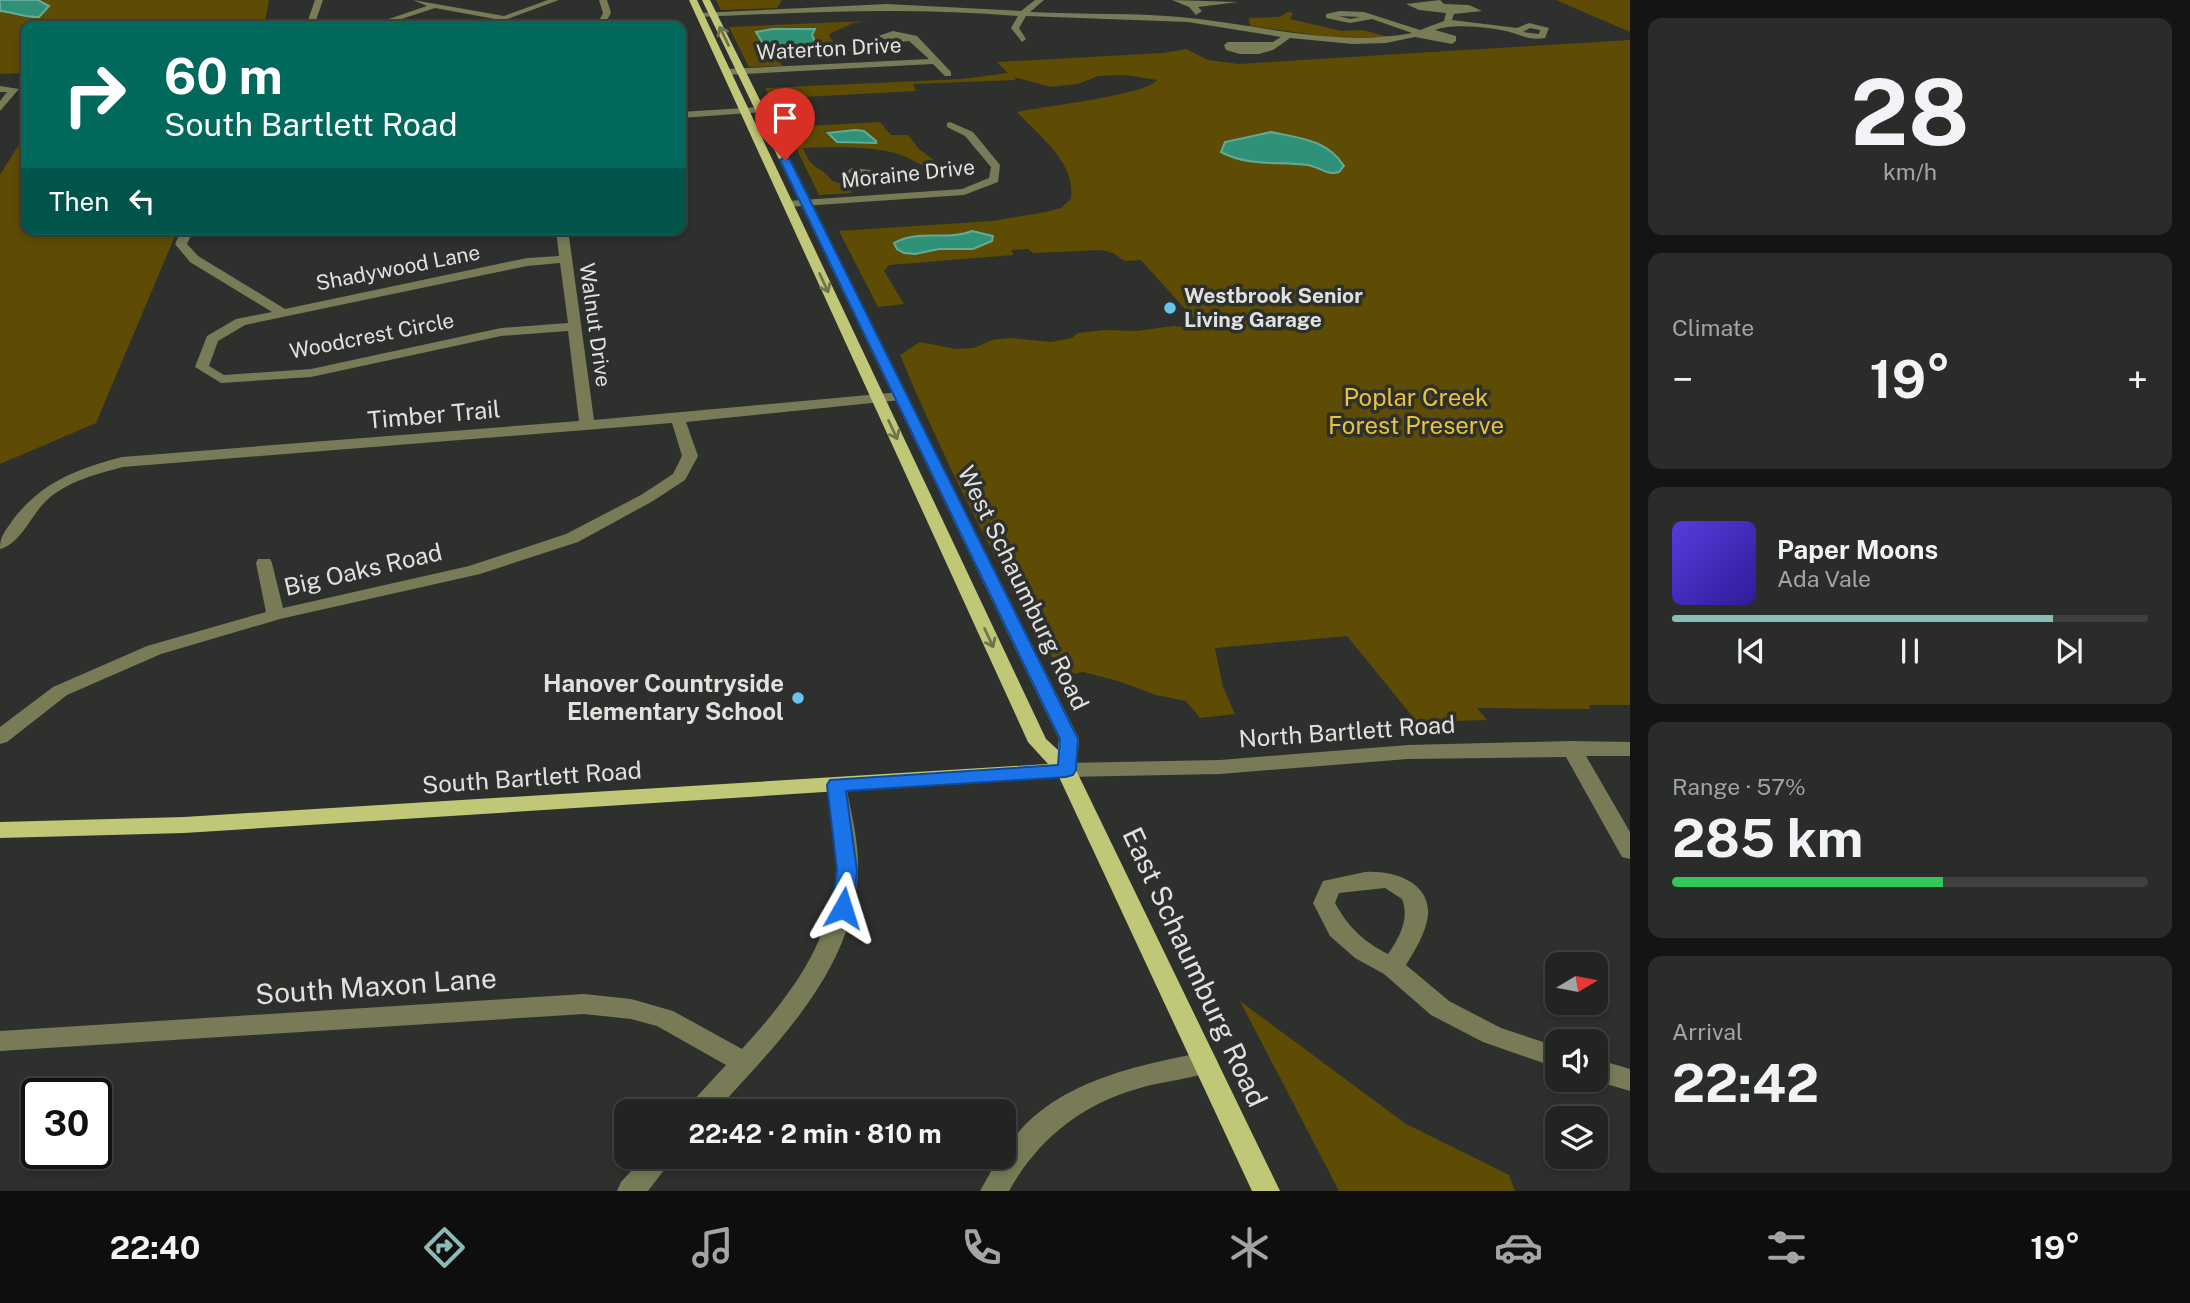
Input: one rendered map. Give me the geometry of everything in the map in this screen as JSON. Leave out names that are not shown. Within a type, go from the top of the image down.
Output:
[{"type":"main road","name":"West Schaumburg Road","points":[[693,0],[1038,743],[1066,770]]},
{"type":"main road","name":"West Schaumburg Road","points":[[706,0],[1069,739],[1066,770]]},
{"type":"main road","name":"South Bartlett Road","points":[[0,830],[184,825],[1066,770]]},
{"type":"main road","name":"East Schaumburg Road","points":[[1066,770],[1266,1191]]},
{"type":"street","points":[[312,21],[319,0]]},
{"type":"street","points":[[417,0],[435,6],[505,18]]},
{"type":"street","points":[[496,21],[555,0]]},
{"type":"street","points":[[601,21],[607,13],[603,0]]},
{"type":"street","points":[[1022,39],[1015,28],[1023,14],[1040,0]]},
{"type":"street","points":[[1176,0],[1192,5],[1234,2]]},
{"type":"street","points":[[1188,20],[1198,11],[1192,5]]},
{"type":"street","points":[[388,21],[435,6]]},
{"type":"street","points":[[699,15],[836,7],[917,7],[1125,22],[1188,20],[1288,35],[1352,41],[1397,40],[1424,33],[1444,8],[1518,31]]},
{"type":"street","points":[[1371,17],[1424,33]]},
{"type":"street","points":[[1275,45],[1288,35]]},
{"type":"street","points":[[914,38],[948,75]]},
{"type":"street","name":"Waterton Drive","points":[[726,72],[934,61]]},
{"type":"street","points":[[0,89],[14,89],[0,108]]},
{"type":"street","points":[[686,115],[760,110]]},
{"type":"street","name":"Moraine Drive","points":[[788,204],[964,192],[990,183],[994,180],[996,167],[969,134],[950,125]]},
{"type":"street","points":[[863,181],[872,198]]},
{"type":"street","name":"Moraine Drive","points":[[990,183],[1003,186]]},
{"type":"street","points":[[185,235],[181,244],[194,259],[281,312]]},
{"type":"street","name":"Walnut Drive","points":[[563,235],[587,425]]},
{"type":"street","name":"Shadywood Lane","points":[[281,312],[527,262],[565,259]]},
{"type":"street","name":"Woodcrest Circle","points":[[281,312],[241,322],[212,339],[202,368],[221,379],[312,373],[501,331],[573,327]]},
{"type":"street","name":"Timber Trail","points":[[0,544],[9,538],[31,507],[49,489],[79,473],[122,462],[678,418],[901,396]]},
{"type":"street","name":"Big Oaks Road","points":[[0,737],[60,691],[154,650],[276,615],[474,570],[572,538],[647,498],[679,477],[690,456],[678,418]]},
{"type":"street","points":[[264,563],[276,615]]},
{"type":"street","points":[[1572,748],[1630,851]]},
{"type":"street","name":"North Bartlett Road","points":[[1066,770],[1220,767],[1408,752],[1630,749]]},
{"type":"street","points":[[711,1099],[797,1000],[833,937],[843,908],[847,870],[836,785]]},
{"type":"street","points":[[1392,967],[1440,1008],[1492,1035],[1545,1053]]},
{"type":"street","name":"South Maxon Lane","points":[[0,1041],[584,1004],[631,1009],[664,1018],[743,1062]]},
{"type":"street","points":[[994,1191],[1020,1148],[1044,1124],[1070,1105],[1112,1085],[1156,1071],[1205,1063]]},
{"type":"street","points":[[1608,1074],[1630,1080]]},
{"type":"street","points":[[631,1191],[650,1169]]},
{"type":"green space","points":[[0,0],[269,0],[265,21],[21,21],[21,73],[0,74]]},
{"type":"green space","points":[[716,0],[782,0],[777,8],[721,10]]},
{"type":"green space","points":[[1556,0],[1630,0],[1630,32]]},
{"type":"green space","points":[[1288,12],[1293,13],[1290,19],[1342,31],[1362,30],[1389,37],[1329,37],[1250,26],[1249,18],[1279,17]]},
{"type":"green space","points":[[866,21],[853,23],[829,34],[836,44],[855,50],[776,53],[782,66],[749,67],[729,27]]},
{"type":"green space","name":"Poplar Creek Forest Preserve","points":[[1630,40],[1630,705],[1589,705],[1590,709],[1477,708],[1487,720],[1417,722],[1347,636],[1215,648],[1223,687],[1235,714],[1200,718],[1186,701],[1156,695],[1083,672],[1064,676],[1018,599],[976,519],[900,355],[920,342],[956,349],[974,348],[992,340],[1012,338],[1051,342],[1072,338],[1078,333],[1104,330],[1136,331],[1174,326],[1203,329],[1141,260],[1125,261],[1102,250],[1033,253],[1028,249],[1011,250],[1014,255],[889,265],[884,271],[904,304],[878,307],[839,231],[992,221],[1061,208],[1071,199],[1068,173],[1045,140],[1017,112],[1114,96],[1148,86],[1157,80],[1126,75],[1098,76],[1078,84],[1051,87],[1014,77],[1016,80],[913,84],[916,91],[804,97],[812,114],[779,117],[765,88],[962,79],[1008,73],[997,62],[1164,53],[1186,49],[1208,60],[1238,64]]},
{"type":"green space","points":[[880,122],[891,135],[908,135],[936,165],[928,168],[888,151],[838,147],[803,148],[813,165],[832,181],[848,186],[852,193],[819,195],[786,127]]},
{"type":"green space","points":[[21,141],[21,235],[175,235],[96,423],[0,464],[0,175]]},
{"type":"green space","points":[[1240,1001],[1406,1124],[1509,1175],[1515,1191],[1339,1191]]},
{"type":"shaded area","points":[[0,0],[38,0],[49,6],[39,17],[29,17],[0,11]]},
{"type":"shaded area","points":[[773,29],[815,29],[812,35],[818,48],[780,52],[767,50],[756,32]]},
{"type":"shaded area","points":[[864,131],[876,143],[837,142],[828,133]]},
{"type":"shaded area","points":[[1271,132],[1321,145],[1344,166],[1339,172],[1331,173],[1308,165],[1242,160],[1221,152],[1225,142]]},
{"type":"shaded area","points":[[972,231],[993,236],[992,241],[973,249],[939,249],[915,254],[904,253],[897,249],[894,243],[913,237]]},
{"type":"place","name":"Westbrook Senior Living Garage","points":[[1170,308]]},
{"type":"place","name":"Hanover Countryside Elementary School","points":[[798,698]]},
{"type":"route","points":[[785,160],[1069,739],[1066,770],[836,785],[847,870],[843,908]]}]
